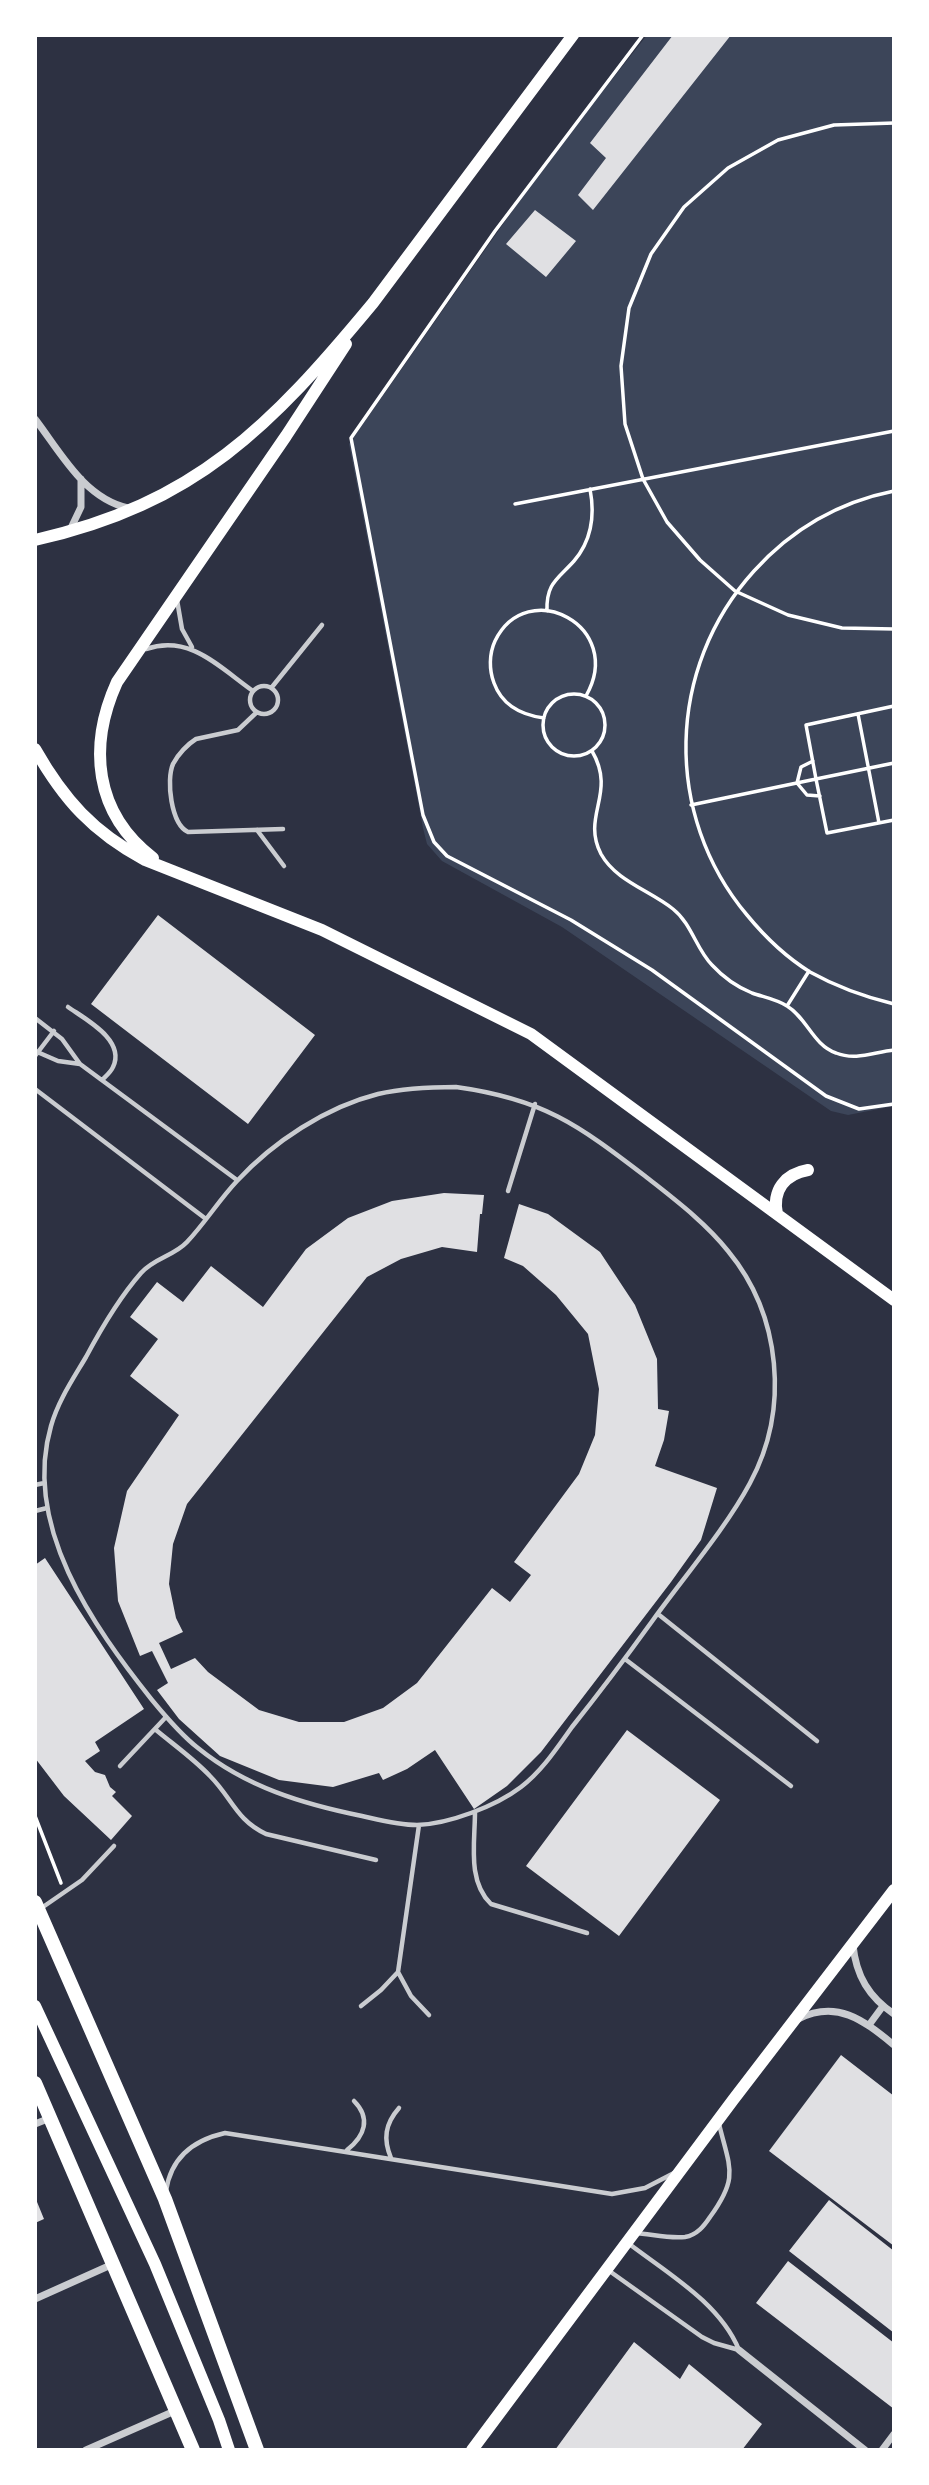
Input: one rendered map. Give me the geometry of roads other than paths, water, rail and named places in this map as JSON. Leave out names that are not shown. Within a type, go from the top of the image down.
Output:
[{"type":"main road","points":[[555,59],[560,35]]},
{"type":"main road","points":[[166,869],[130,839],[107,797],[101,774],[101,726],[117,681],[286,436],[373,303],[573,35]]},
{"type":"main road","points":[[35,540],[68,533],[134,510],[201,474],[250,436],[286,401],[373,303]]},
{"type":"main road","points":[[35,749],[40,764],[71,804],[105,836],[145,860],[321,930],[531,1034],[894,1300]]},
{"type":"main road","points":[[777,1214],[775,1205],[779,1188],[791,1175],[808,1170]]},
{"type":"main road","points":[[471,2450],[894,1890]]},
{"type":"main road","points":[[37,1906],[165,2199],[257,2450]]},
{"type":"main road","points":[[35,2006],[155,2264],[229,2450]]},
{"type":"main road","points":[[35,2083],[193,2450]]},
{"type":"street","points":[[35,419],[80,479],[99,496],[134,510]]},
{"type":"street","points":[[68,533],[80,507],[80,479]]},
{"type":"street","points":[[853,1944],[858,1972],[872,1996],[894,2014]]},
{"type":"street","points":[[869,2025],[883,2006]]},
{"type":"street","points":[[795,2021],[819,2012],[846,2013],[869,2025],[894,2045]]},
{"type":"street","points":[[35,2124],[50,2117]]},
{"type":"street","points":[[35,2299],[114,2264]]},
{"type":"street","points":[[739,2350],[865,2450]]},
{"type":"street","points":[[86,2450],[177,2410]]},
{"type":"street","points":[[882,2450],[894,2434]]},
{"type":"lane","points":[[176,597],[182,629],[193,648],[253,691]]},
{"type":"lane","points":[[272,687],[322,625]]},
{"type":"lane","points":[[138,652],[159,645],[193,648]]},
{"type":"lane","points":[[257,712],[250,702],[253,691],[262,685],[272,687],[279,698],[275,710],[269,713],[257,712],[238,730],[196,738],[175,761],[170,775],[174,814],[181,829],[188,832],[283,829]]},
{"type":"lane","points":[[257,830],[284,866]]},
{"type":"lane","points":[[68,1007],[104,1034],[113,1046],[113,1067],[102,1080]]},
{"type":"lane","points":[[35,1018],[69,1046],[80,1064],[237,1180]]},
{"type":"lane","points":[[54,1031],[36,1053],[58,1061],[80,1064]]},
{"type":"lane","points":[[456,1087],[496,1092],[535,1104],[572,1122],[703,1224],[729,1251],[744,1274],[767,1324],[775,1377],[770,1431],[762,1457],[736,1505],[625,1659],[544,1765],[524,1785],[500,1801],[475,1812],[419,1825],[349,1813],[271,1792],[233,1772],[198,1748],[166,1717],[132,1675],[96,1622],[70,1575],[54,1536],[44,1483],[45,1455],[51,1426],[61,1399],[120,1299],[150,1263],[182,1247],[237,1180],[302,1128],[338,1108],[376,1095],[416,1088],[456,1087]]},
{"type":"lane","points":[[35,1088],[206,1219]]},
{"type":"lane","points":[[508,1191],[535,1104]]},
{"type":"lane","points":[[35,1485],[44,1483]]},
{"type":"lane","points":[[35,1511],[47,1508]]},
{"type":"lane","points":[[657,1614],[817,1741]]},
{"type":"lane","points":[[625,1659],[791,1786]]},
{"type":"lane","points":[[120,1766],[166,1717]]},
{"type":"lane","points":[[156,1730],[207,1773],[222,1789],[235,1810],[254,1828],[266,1834],[376,1860]]},
{"type":"lane","points":[[475,1812],[476,1880],[484,1897],[491,1904],[587,1933]]},
{"type":"lane","points":[[361,2006],[398,1972],[419,1825]]},
{"type":"lane","points":[[37,1906],[63,1895],[82,1880],[114,1846]]},
{"type":"lane","points":[[398,1972],[411,1996],[429,2015]]},
{"type":"lane","points":[[347,2151],[362,2133],[364,2121],[362,2109],[354,2101]]},
{"type":"lane","points":[[391,2158],[385,2137],[392,2116],[399,2108]]},
{"type":"lane","points":[[631,2238],[687,2236],[701,2229],[726,2196],[730,2179],[718,2120]]},
{"type":"lane","points":[[165,2199],[168,2180],[176,2162],[189,2147],[206,2137],[225,2133],[245,2134],[612,2194],[645,2188],[674,2173],[687,2162]]},
{"type":"lane","points":[[631,2238],[710,2307],[728,2327],[739,2350]]},
{"type":"lane","points":[[607,2269],[702,2337],[739,2350]]}]
